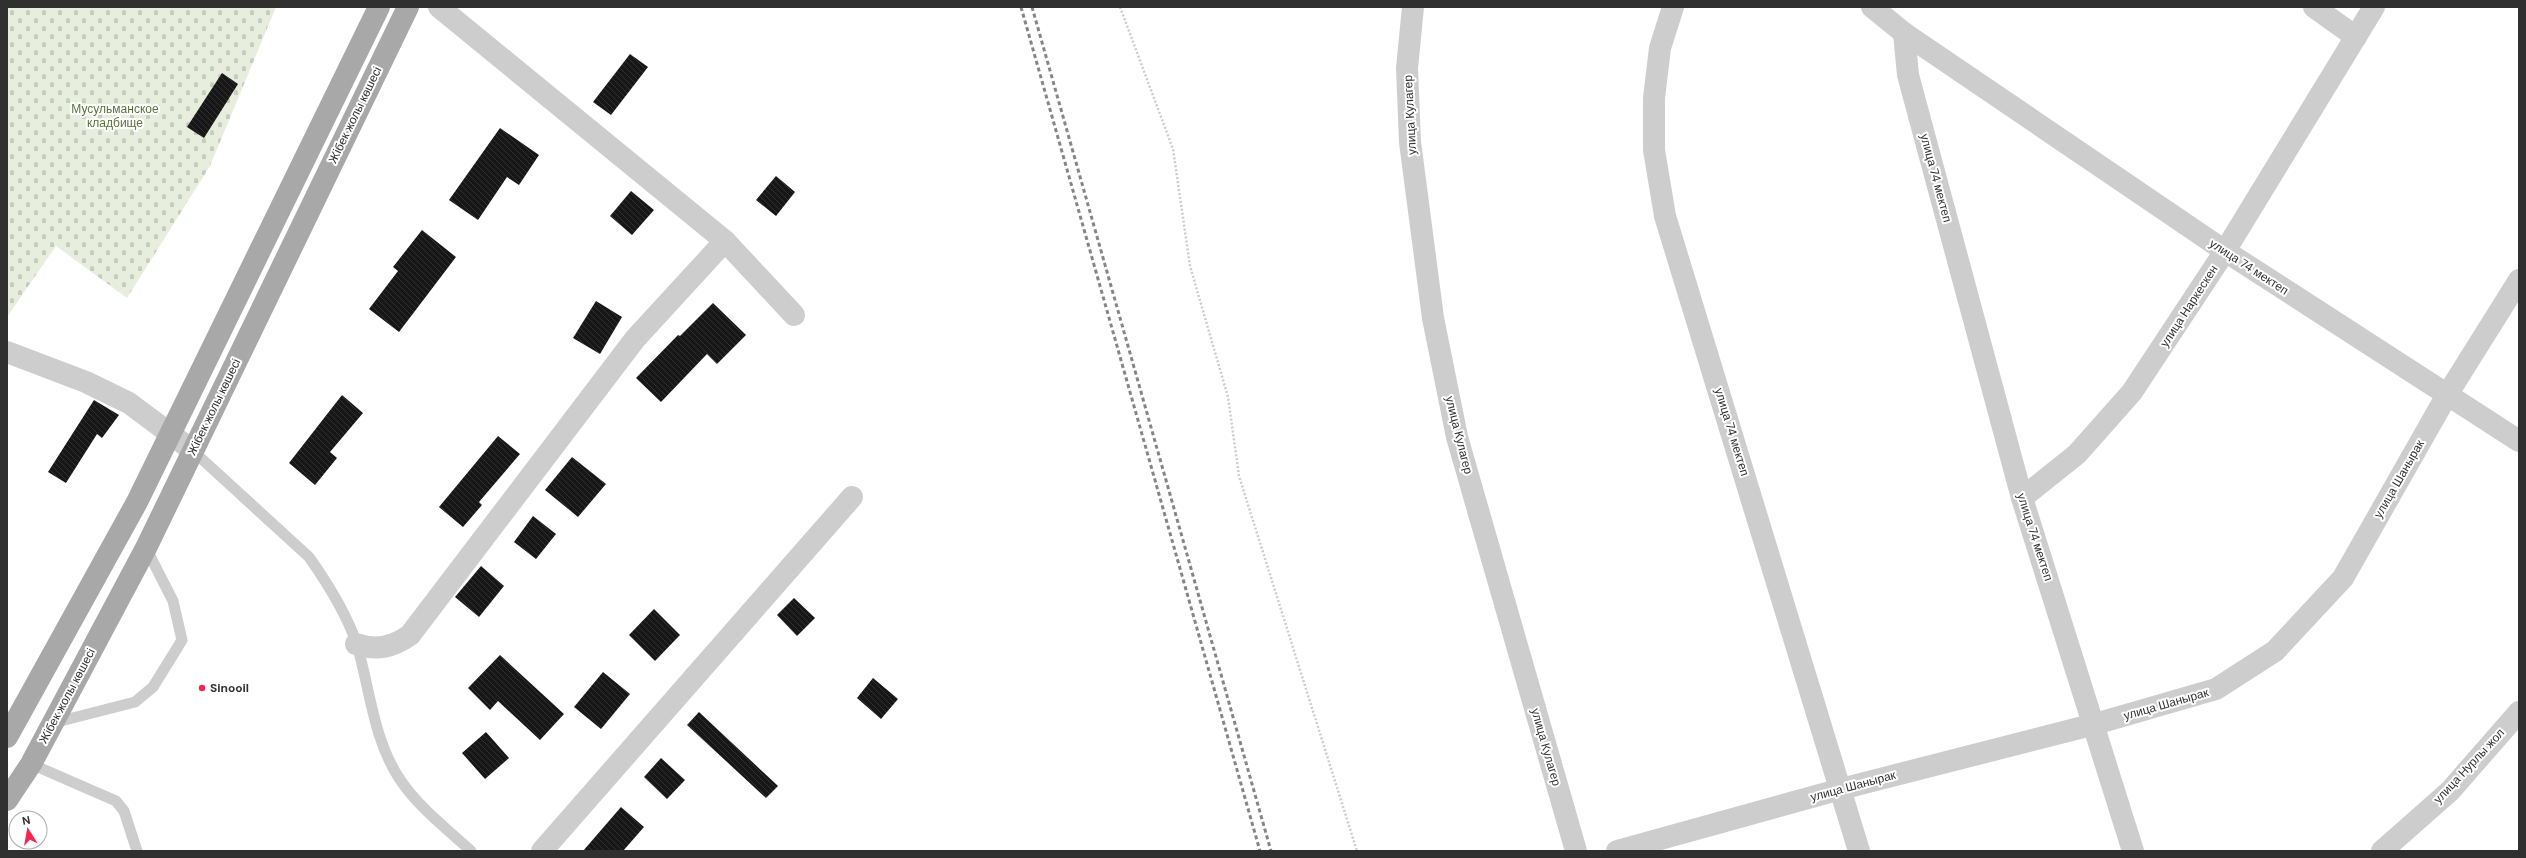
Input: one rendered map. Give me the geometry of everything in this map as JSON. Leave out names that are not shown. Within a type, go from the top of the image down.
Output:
[{"type":"main road","points":[[7,738],[137,502],[379,7]]},
{"type":"main road","name":"Жібек жолы көшесі","points":[[7,800],[32,764],[146,548],[192,450],[408,7]]},
{"type":"street","points":[[439,7],[725,242],[794,316]]},
{"type":"street","name":"улица Кулагер","points":[[1413,7],[1407,68],[1410,142],[1433,318],[1457,437],[1576,851]]},
{"type":"street","name":"улица 74 мектеп","points":[[1673,7],[1660,48],[1654,98],[1654,150],[1665,216],[1859,851]]},
{"type":"street","name":"улица 74 мектеп","points":[[1872,7],[1904,33],[2225,251],[2519,441]]},
{"type":"street","points":[[2314,7],[2356,37]]},
{"type":"street","name":"улица Наркескен","points":[[2022,498],[2078,454],[2132,392],[2225,251],[2374,7]]},
{"type":"street","name":"улица 74 мектеп","points":[[1904,33],[1908,75],[2022,498],[2095,724],[2133,851]]},
{"type":"street","points":[[356,644],[366,647],[395,646],[410,635],[635,339],[725,242]]},
{"type":"street","name":"улица Шанырак","points":[[1617,851],[1841,789],[2095,724],[2216,689],[2275,651],[2343,578],[2447,395],[2519,280]]},
{"type":"street","points":[[7,352],[86,382],[129,403],[192,450]]},
{"type":"street","points":[[542,851],[852,497]]},
{"type":"street","name":"улица Нурлы жол","points":[[2382,851],[2450,791],[2519,712]]},
{"type":"lane","points":[[192,450],[309,557],[335,596],[356,644],[378,731],[398,777],[422,807],[471,851]]},
{"type":"lane","points":[[53,723],[135,702],[153,687],[179,646],[182,640],[172,601],[146,548]]},
{"type":"lane","points":[[32,764],[116,801],[124,811],[137,851]]},
{"type":"path","points":[[1120,7],[1173,150],[1190,266],[1228,397],[1239,476],[1357,851]]},
{"type":"green space","name":"Мусульманское кладбище","points":[[7,7],[276,7],[210,166],[127,298],[56,246],[7,317]]},
{"type":"building","points":[[630,54],[648,67],[611,115],[593,102]]},
{"type":"building","points":[[222,73],[238,84],[204,138],[187,127]]},
{"type":"building","points":[[500,128],[539,155],[519,185],[507,177],[478,220],[449,200]]},
{"type":"building","points":[[776,176],[795,192],[776,216],[756,200]]},
{"type":"building","points":[[631,191],[654,210],[632,235],[610,216]]},
{"type":"building","points":[[422,230],[456,257],[399,332],[369,309],[398,271],[393,267]]},
{"type":"building","points":[[596,301],[622,317],[600,354],[573,338]]},
{"type":"building","points":[[713,303],[746,335],[717,364],[707,354],[661,402],[636,378],[678,335],[680,336]]},
{"type":"building","points":[[342,395],[363,413],[330,452],[337,458],[315,485],[289,463]]},
{"type":"building","points":[[94,400],[119,415],[102,438],[97,434],[66,483],[48,472]]},
{"type":"building","points":[[498,436],[520,454],[479,502],[482,505],[463,527],[439,507]]},
{"type":"building","points":[[572,457],[606,484],[578,517],[545,490]]},
{"type":"building","points":[[533,516],[556,534],[536,559],[514,542]]},
{"type":"building","points":[[481,566],[504,586],[479,617],[455,597]]},
{"type":"building","points":[[794,598],[815,618],[797,636],[777,615]]},
{"type":"building","points":[[654,609],[680,635],[655,661],[629,635]]},
{"type":"building","points":[[500,655],[564,714],[540,740],[498,701],[490,710],[468,688]]},
{"type":"building","points":[[603,672],[630,694],[601,729],[574,707]]},
{"type":"building","points":[[873,678],[898,699],[881,719],[857,698]]},
{"type":"building","points":[[699,712],[778,786],[766,798],[687,725]]},
{"type":"building","points":[[486,732],[509,758],[485,779],[462,753]]},
{"type":"building","points":[[661,758],[685,780],[667,799],[644,777]]},
{"type":"building","points":[[621,807],[644,827],[623,851],[583,851]]},
{"type":"railway","points":[[1021,7],[1260,851]]},
{"type":"railway","points":[[1032,7],[1271,851]]},
{"type":"place","name":"Sinooil","points":[[202,688]]}]
